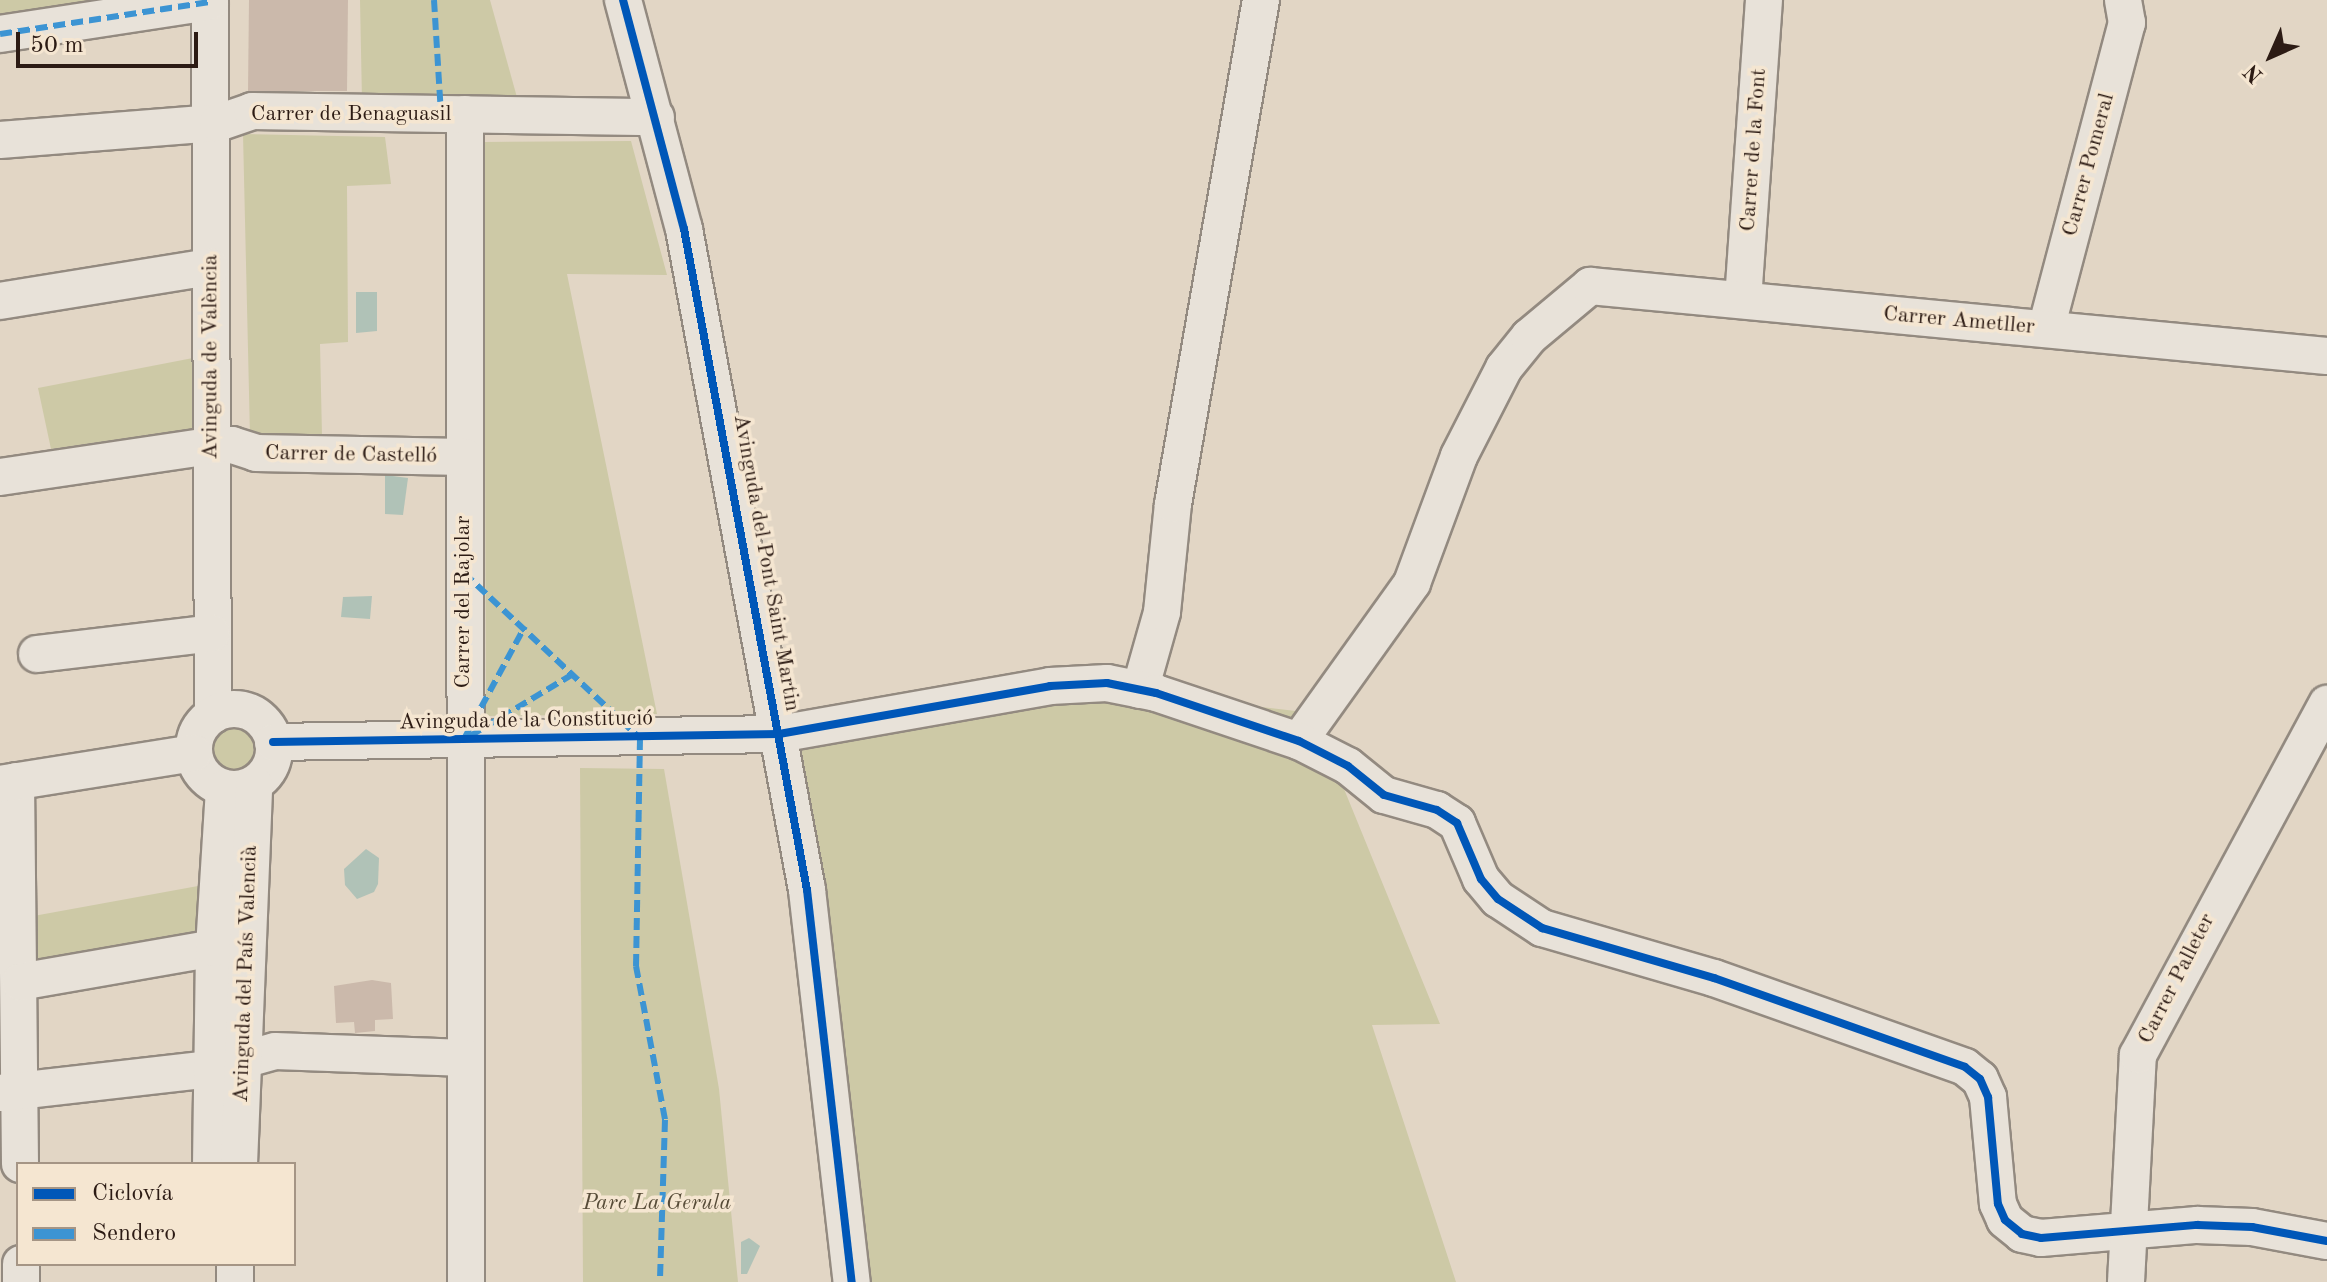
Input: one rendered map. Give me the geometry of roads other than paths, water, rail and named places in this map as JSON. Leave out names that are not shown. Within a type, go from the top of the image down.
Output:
[{"type":"street","name":"Avinguda del Pont Saint Martin","points":[[623,0],[656,117],[717,392],[807,890],[847,1203],[852,1282]]},
{"type":"street","points":[[1140,690],[1162,612],[1173,504],[1261,0]]},
{"type":"street","name":"Carrer de la Font","points":[[1743,300],[1764,0]]},
{"type":"street","name":"Carrer Pomeral","points":[[2046,329],[2127,23],[2123,0]]},
{"type":"street","points":[[0,34],[217,1]]},
{"type":"street","name":"Avinguda de València","points":[[217,1],[223,712]]},
{"type":"street","name":"Carrer de Benaguasil","points":[[0,140],[220,122],[252,111],[656,117]]},
{"type":"street","name":"Carrer del Rajolar","points":[[465,114],[466,1282]]},
{"type":"street","name":"Avinguda de València","points":[[220,122],[210,267],[222,445],[212,633],[223,712]]},
{"type":"street","points":[[0,301],[210,267]]},
{"type":"street","name":"Carrer Ametller","points":[[1299,741],[1412,583],[1459,456],[1504,368],[1529,337],[1590,286],[2327,356]]},
{"type":"street","name":"Carrer de Castelló","points":[[0,477],[222,445],[256,453],[465,457]]},
{"type":"street","points":[[37,654],[212,633]]},
{"type":"street","name":"Avinguda de la Constitució","points":[[273,742],[779,734],[1050,686],[1107,683],[1140,690],[1299,741],[1348,766],[1384,795],[1437,810],[1457,823],[1481,879],[1498,899],[1530,922],[1714,978],[1965,1067],[1980,1079],[1988,1097],[1998,1204],[2005,1220],[2022,1234],[2041,1238],[2128,1233]]},
{"type":"street","name":"Carrer Palleter","points":[[2126,1282],[2138,1055],[2327,704]]},
{"type":"street","points":[[223,712],[255,715],[273,742],[270,766],[239,786],[204,775],[194,753],[197,731],[223,712]]},
{"type":"street","points":[[20,1162],[10,1092],[20,982],[8,782],[194,753]]},
{"type":"street","name":"Avinguda del País Valencià","points":[[239,786],[214,948],[239,1162]]},
{"type":"street","name":"Avinguda del País Valencià","points":[[211,1162],[227,1063],[239,786]]},
{"type":"street","points":[[20,982],[214,948]]},
{"type":"street","points":[[10,1092],[227,1063],[275,1051],[466,1058]]},
{"type":"street","points":[[2128,1233],[2197,1225],[2252,1227],[2327,1241]]},
{"type":"park label","name":"Parc La Gerula","points":[[657,1204]]}]
